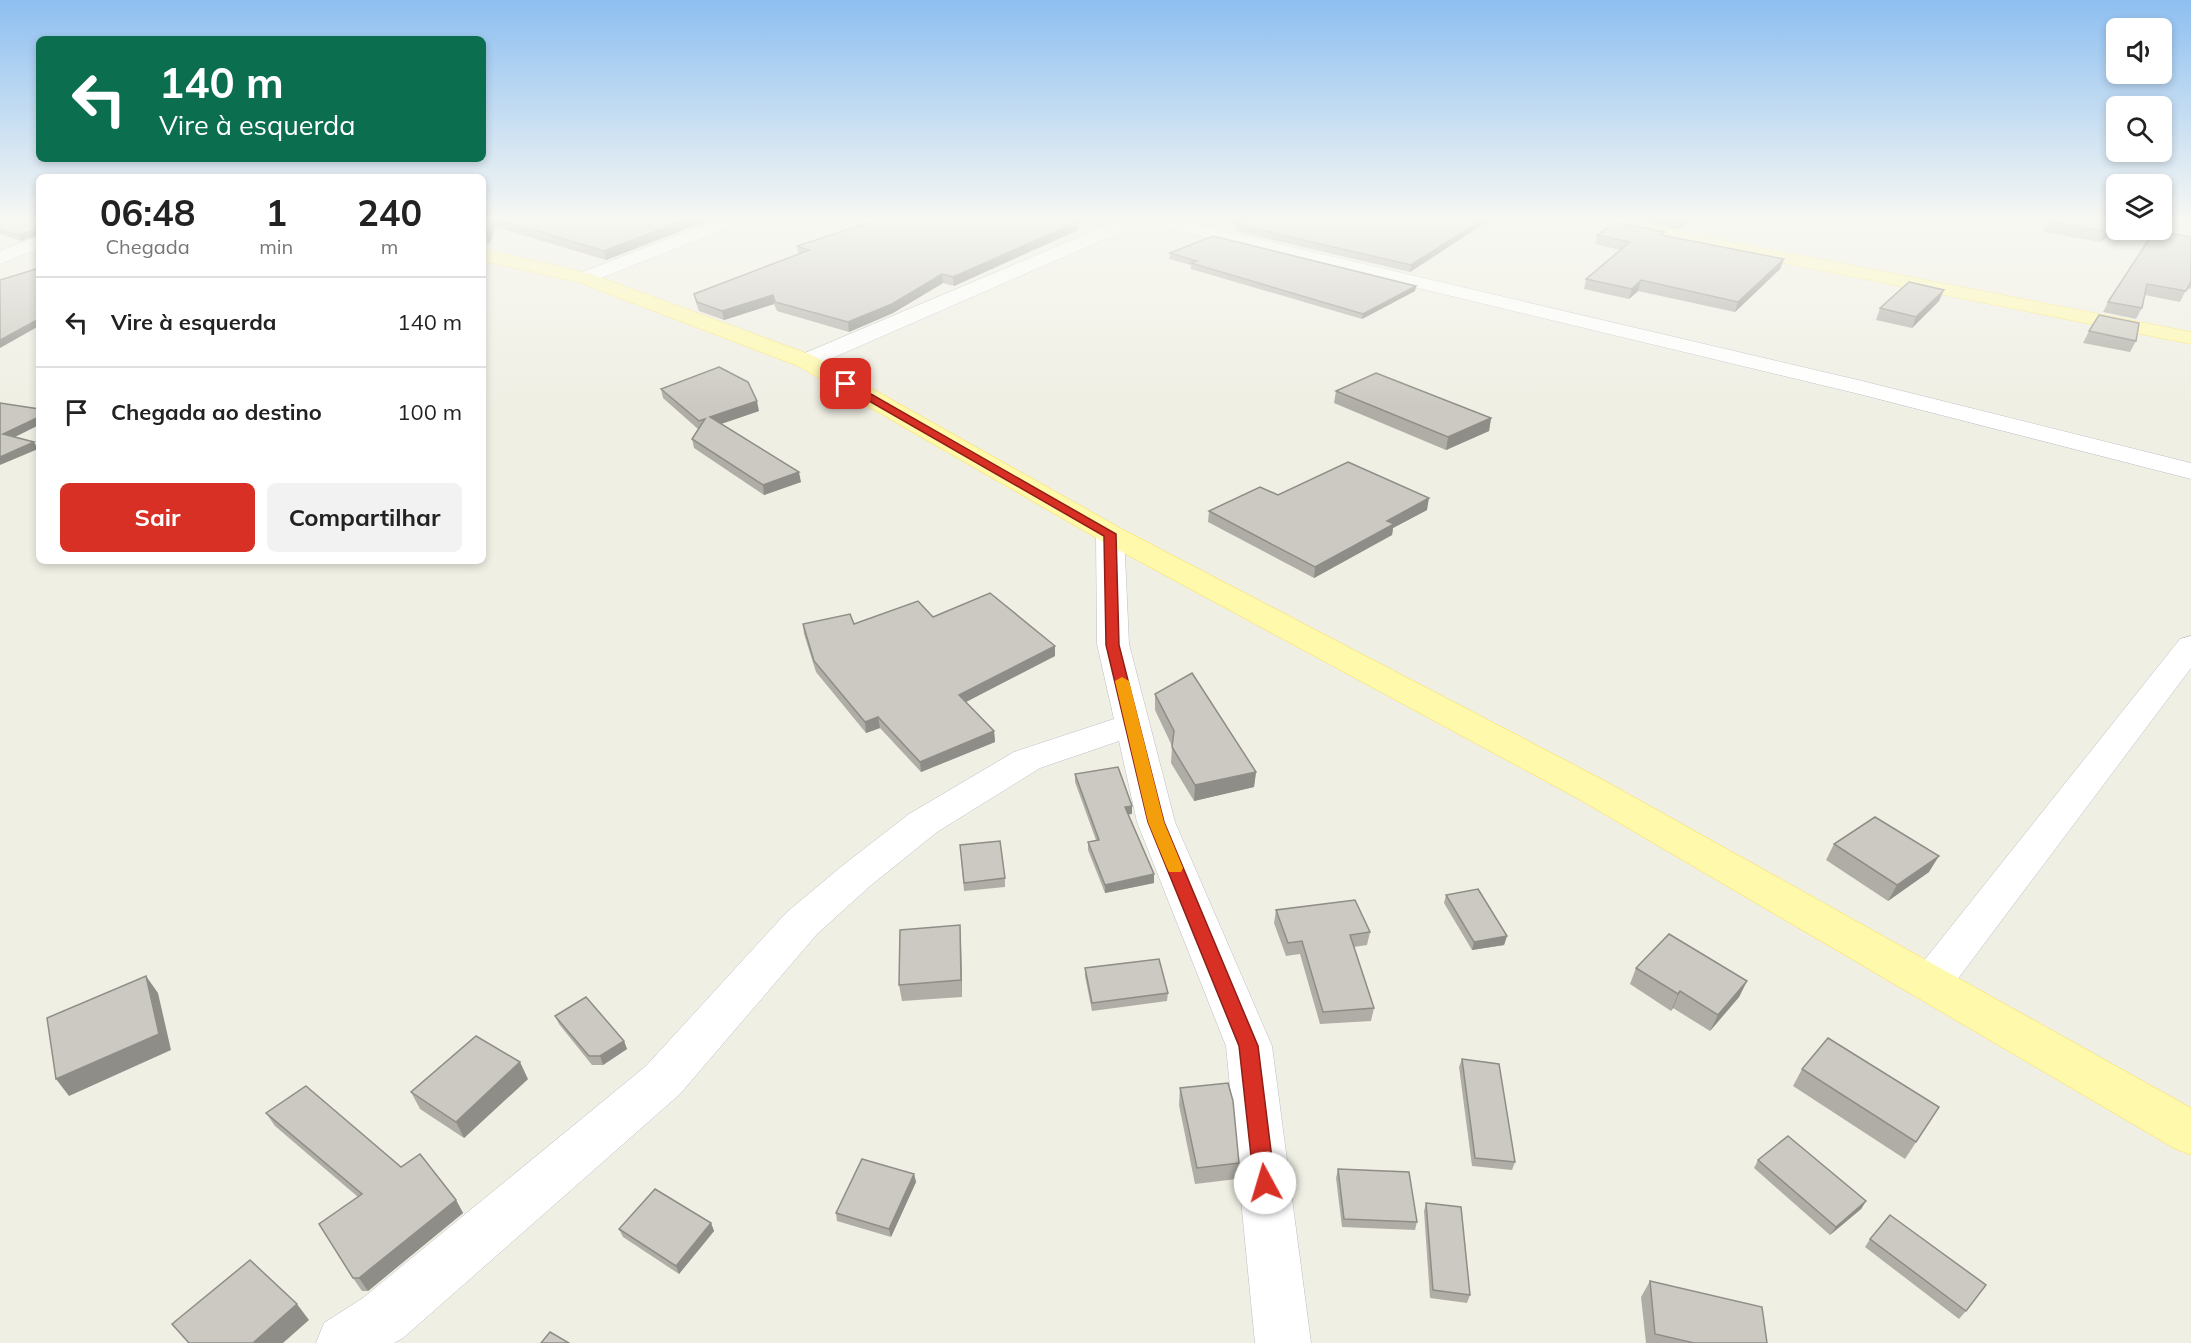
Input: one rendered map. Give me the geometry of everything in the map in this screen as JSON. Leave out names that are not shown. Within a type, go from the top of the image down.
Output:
[{"type":"main road","points":[[594,282],[806,361],[1110,534],[1590,789],[2191,1133]]},
{"type":"main road","points":[[1906,282],[2191,338]]},
{"type":"main road","points":[[1986,282],[2191,321]]},
{"type":"street","points":[[806,361],[991,282]]},
{"type":"street","points":[[1413,282],[1850,386],[2191,471]]},
{"type":"street","points":[[1110,534],[1113,645],[1156,822],[1249,1046],[1283,1343]]},
{"type":"street","points":[[1930,984],[2191,646]]},
{"type":"street","points":[[344,1343],[401,1303],[663,1080],[802,923],[923,823],[1027,760],[1132,724]]},
{"type":"building","points":[[0,282],[36,282],[36,321],[0,340]]},
{"type":"building","points":[[726,282],[929,282],[892,304],[848,322],[775,302],[773,295],[722,311],[697,302],[694,294]]},
{"type":"building","points":[[1254,282],[1398,282],[1416,286],[1363,314]]},
{"type":"building","points":[[1598,282],[1639,282],[1632,289]]},
{"type":"building","points":[[1648,282],[1760,282],[1738,302]]},
{"type":"building","points":[[1909,282],[1944,290],[1916,317],[1880,308]]},
{"type":"building","points":[[2121,282],[2191,282],[2186,291],[2147,284],[2142,308],[2108,302]]},
{"type":"building","points":[[2099,315],[2139,323],[2136,341],[2089,331]]},
{"type":"building","points":[[719,367],[748,382],[757,401],[710,417],[799,472],[763,485],[692,439],[705,419],[699,421],[661,389]]},
{"type":"building","points":[[1376,373],[1491,418],[1448,437],[1336,391]]},
{"type":"building","points":[[0,403],[36,409],[36,418],[3,434],[34,442],[0,457]]},
{"type":"building","points":[[1348,462],[1429,498],[1387,521],[1394,524],[1315,567],[1209,511],[1260,487],[1278,495]]},
{"type":"building","points":[[990,593],[1055,646],[959,695],[994,731],[920,762],[878,717],[865,722],[814,661],[803,624],[850,614],[854,624],[918,601],[933,617]]},
{"type":"building","points":[[1192,673],[1256,772],[1195,785],[1172,747],[1174,731],[1155,694]]},
{"type":"building","points":[[1118,767],[1132,806],[1125,807],[1154,874],[1105,885],[1088,842],[1099,840],[1075,774]]},
{"type":"building","points":[[1875,817],[1939,856],[1897,885],[1834,844]]},
{"type":"building","points":[[1000,841],[1005,878],[964,883],[960,845]]},
{"type":"building","points":[[1478,889],[1507,936],[1474,942],[1446,895]]},
{"type":"building","points":[[1355,900],[1370,932],[1350,935],[1374,1008],[1323,1012],[1302,941],[1288,943],[1276,910]]},
{"type":"building","points":[[960,925],[961,980],[899,985],[900,930]]},
{"type":"building","points":[[1669,934],[1747,981],[1718,1015],[1680,991],[1678,994],[1636,968]]},
{"type":"building","points":[[1159,959],[1168,993],[1092,1003],[1085,968]]},
{"type":"building","points":[[146,976],[159,1034],[56,1079],[47,1018]]},
{"type":"building","points":[[586,997],[624,1041],[600,1056],[589,1056],[555,1016]]},
{"type":"building","points":[[476,1036],[520,1062],[456,1122],[411,1092]]},
{"type":"building","points":[[1828,1038],[1939,1107],[1916,1142],[1802,1069]]},
{"type":"building","points":[[1462,1059],[1499,1064],[1515,1162],[1475,1158]]},
{"type":"building","points":[[1228,1083],[1233,1101],[1239,1163],[1197,1168],[1180,1088]]},
{"type":"building","points":[[306,1086],[401,1167],[420,1154],[456,1200],[359,1278],[353,1278],[319,1224],[362,1194],[266,1113]]},
{"type":"building","points":[[1788,1136],[1866,1201],[1836,1227],[1758,1160]]},
{"type":"building","points":[[862,1159],[914,1174],[889,1229],[836,1213]]},
{"type":"building","points":[[1338,1169],[1409,1172],[1417,1222],[1344,1219]]},
{"type":"building","points":[[655,1189],[711,1223],[676,1266],[619,1229]]},
{"type":"building","points":[[1426,1203],[1461,1207],[1470,1295],[1433,1290]]},
{"type":"building","points":[[1890,1215],[1986,1285],[1966,1311],[1870,1239]]},
{"type":"building","points":[[250,1260],[297,1304],[253,1343],[189,1343],[172,1324]]},
{"type":"building","points":[[1650,1281],[1762,1307],[1767,1343],[1694,1343],[1655,1334]]},
{"type":"building","points":[[550,1332],[569,1343],[541,1343]]},
{"type":"slow traffic","points":[[1122,681],[1156,822],[1175,868]]},
{"type":"route","points":[[846,384],[1110,534],[1113,645],[1156,822],[1249,1046],[1265,1183]]}]
